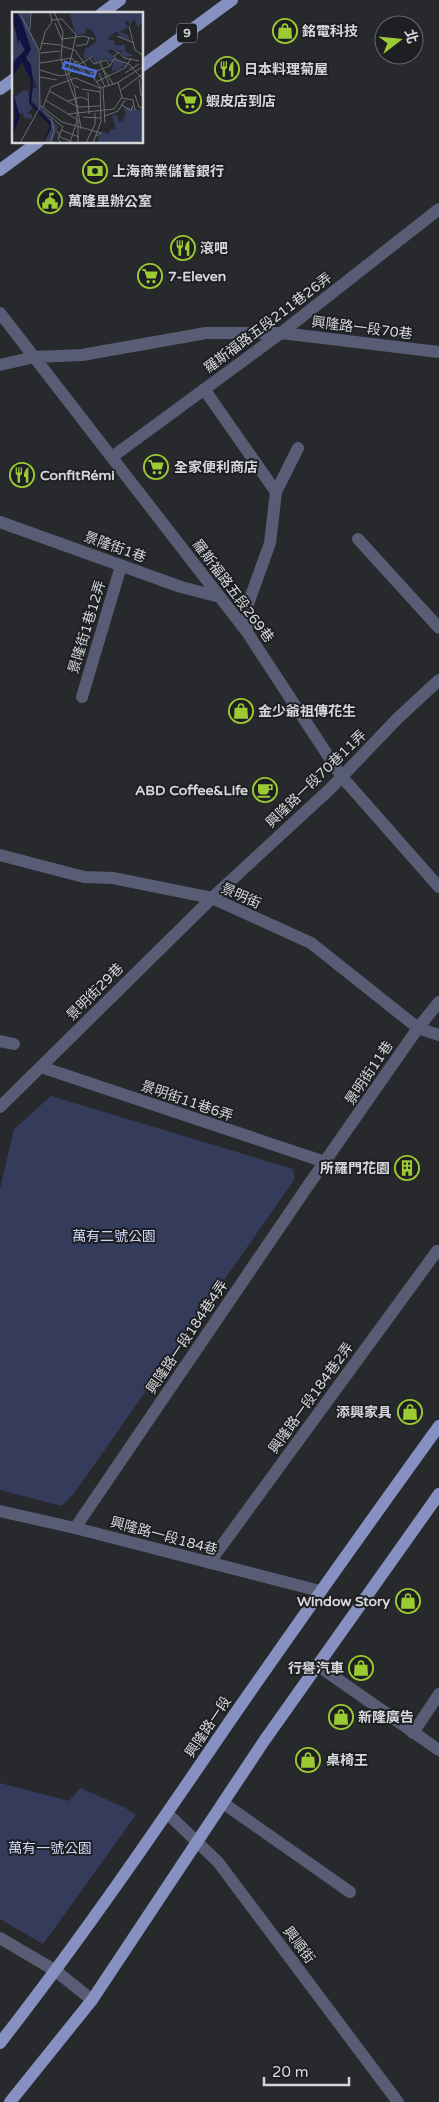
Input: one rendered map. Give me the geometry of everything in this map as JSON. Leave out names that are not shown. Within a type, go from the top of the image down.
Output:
[{"type":"main road","points":[[104,12],[120,0]]},
{"type":"main road","name":"9","points":[[144,65],[232,0]]},
{"type":"main road","points":[[0,89],[12,80]]},
{"type":"main road","points":[[0,170],[35,144]]},
{"type":"main road","name":"興隆路一段","points":[[0,2043],[56,1971],[168,1814],[320,1591],[439,1426]]},
{"type":"main road","points":[[10,2102],[92,2000],[126,1946],[317,1665],[439,1494]]},
{"type":"street","name":"羅斯福路五段211巷26弄","points":[[112,458],[281,333],[439,209]]},
{"type":"street","name":"羅斯福路五段269巷","points":[[0,313],[247,632],[342,776],[439,887]]},
{"type":"street","name":"興隆路一段70巷","points":[[0,365],[34,356],[82,355],[206,333],[281,333],[439,352]]},
{"type":"street","points":[[204,389],[276,492]]},
{"type":"street","points":[[247,632],[248,604],[270,543],[276,492],[298,448]]},
{"type":"street","name":"景隆街1巷","points":[[0,522],[181,587],[220,597]]},
{"type":"street","points":[[358,539],[439,628]]},
{"type":"street","name":"景隆街1巷12弄","points":[[82,697],[121,566]]},
{"type":"street","name":"興隆路一段70巷11弄","points":[[212,898],[342,776],[398,718],[439,680]]},
{"type":"street","name":"景明街","points":[[0,855],[84,877],[113,878],[212,898],[311,943],[418,1028],[439,1035]]},
{"type":"street","name":"景明街29巷","points":[[0,1107],[212,898]]},
{"type":"street","name":"景明街11巷","points":[[325,1162],[418,1028],[439,1002]]},
{"type":"street","points":[[0,1041],[14,1044]]},
{"type":"street","name":"景明街11巷6弄","points":[[41,1067],[325,1162]]},
{"type":"street","name":"興隆路一段184巷4弄","points":[[75,1528],[325,1162]]},
{"type":"street","name":"興隆路一段184巷2弄","points":[[209,1563],[437,1251]]},
{"type":"street","name":"興隆路一段184巷","points":[[0,1511],[75,1528],[320,1591]]},
{"type":"street","points":[[317,1665],[439,1750]]},
{"type":"street","points":[[413,1733],[439,1694]]},
{"type":"street","points":[[223,1803],[350,1892]]},
{"type":"street","name":"興順街","points":[[168,1814],[218,1862],[398,2102]]},
{"type":"street","points":[[0,1938],[56,1971],[92,2000]]},
{"type":"green space","name":"萬有二號公園","points":[[51,1096],[293,1169],[295,1179],[75,1492],[62,1506],[0,1490],[0,1189],[14,1129]]},
{"type":"green space","name":"萬有一號公園","points":[[0,1783],[69,1801],[80,1788],[124,1807],[136,1815],[43,1944],[0,1919]]},
{"type":"place","name":"銘電科技","points":[[285,31]]},
{"type":"place","name":"日本料理菊屋","points":[[227,69]]},
{"type":"place","name":"蝦皮店到店","points":[[189,101]]},
{"type":"place","name":"上海商業儲蓄銀行","points":[[95,171]]},
{"type":"place","name":"萬隆里辦公室","points":[[50,201]]},
{"type":"place","name":"滾吧","points":[[183,248]]},
{"type":"place","name":"7-Eleven","points":[[150,276]]},
{"type":"place","name":"全家便利商店","points":[[156,467]]},
{"type":"place","name":"ConfitRémi","points":[[22,475]]},
{"type":"place","name":"金少爺祖傳花生","points":[[241,711]]},
{"type":"place","name":"ABD Coffee&Life","points":[[265,790]]},
{"type":"place","name":"所羅門花園","points":[[407,1168]]},
{"type":"place","name":"添興家具","points":[[410,1412]]},
{"type":"place","name":"Window Story","points":[[408,1601]]},
{"type":"place","name":"行譽汽車","points":[[361,1668]]},
{"type":"place","name":"新隆廣告","points":[[341,1717]]},
{"type":"place","name":"桌椅王","points":[[308,1760]]}]
